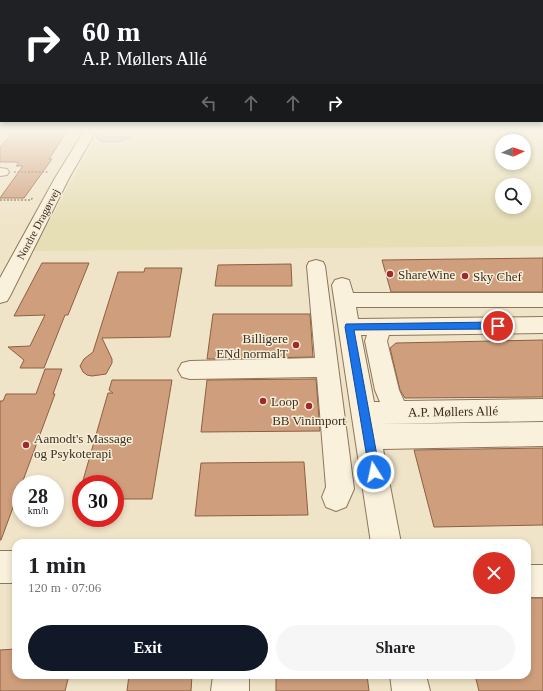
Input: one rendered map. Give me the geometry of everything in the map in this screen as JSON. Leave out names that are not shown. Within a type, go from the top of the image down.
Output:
[{"type":"street","name":"Nordre Dragørvej","points":[[0,296],[71,163]]},
{"type":"street","points":[[316,266],[340,489],[336,497]]},
{"type":"street","points":[[385,539],[343,293],[543,300]]},
{"type":"street","points":[[349,327],[543,325]]},
{"type":"street","points":[[380,326],[376,341],[387,390],[396,412]]},
{"type":"street","points":[[190,370],[327,367]]},
{"type":"street","name":"A.P. Møllers Allé","points":[[364,413],[543,410]]},
{"type":"street","points":[[368,437],[543,434]]},
{"type":"street","points":[[0,567],[12,567]]},
{"type":"street","points":[[531,581],[543,581]]},
{"type":"street","points":[[230,691],[231,679]]},
{"type":"street","points":[[409,679],[411,691]]},
{"type":"path","points":[[46,178],[53,167]]},
{"type":"path","points":[[1,172],[50,172]]},
{"type":"path","points":[[0,200],[32,200],[35,194]]},
{"type":"shaded area","points":[[81,163],[495,163],[495,170],[531,170],[531,163],[543,163],[543,246],[33,251]]},
{"type":"building","points":[[19,163],[49,163],[24,198],[0,198],[23,166],[16,166]]},
{"type":"building","name":"Sky Chef","points":[[543,258],[543,292],[391,292],[382,260]]},
{"type":"building","points":[[42,263],[89,263],[68,315],[65,315],[44,368],[20,368],[24,360],[8,347],[30,346],[45,315],[14,316]]},
{"type":"building","points":[[291,264],[292,286],[215,286],[218,265]]},
{"type":"building","points":[[145,268],[182,268],[170,337],[102,338],[112,359],[112,363],[106,374],[92,376],[87,375],[83,372],[80,366],[84,359],[93,352],[118,272],[144,272]]},
{"type":"building","points":[[213,314],[310,314],[313,357],[207,359]]},
{"type":"building","points":[[543,340],[543,397],[405,398],[400,390],[390,348],[396,343]]},
{"type":"building","points":[[45,369],[62,369],[53,394],[55,394],[25,475],[12,475],[12,510],[0,540],[0,401],[3,401],[6,394],[36,394]]},
{"type":"building","name":"Loop","points":[[316,379],[320,431],[201,432],[207,380]]},
{"type":"building","points":[[112,380],[172,380],[152,499],[124,499],[124,475],[85,475],[108,393],[113,393],[109,390]]},
{"type":"building","points":[[543,448],[543,525],[434,527],[414,450]]},
{"type":"building","points":[[304,462],[308,515],[195,516],[201,463]]},
{"type":"building","points":[[531,598],[543,598],[543,691],[479,691],[476,679],[531,679]]},
{"type":"building","points":[[12,649],[12,679],[68,679],[65,691],[0,691],[0,650]]},
{"type":"building","points":[[128,679],[192,679],[191,691],[127,691]]},
{"type":"building","points":[[276,679],[368,679],[369,691],[276,691]]},
{"type":"place","name":"ShareWine","points":[[390,274]]},
{"type":"place","name":"Sky Chef","points":[[465,276]]},
{"type":"place","name":"Billigere ENd normalT","points":[[296,345]]},
{"type":"place","name":"Loop","points":[[263,401]]},
{"type":"place","name":"BB Vinimport","points":[[309,406]]},
{"type":"place","name":"Aamodt's Massage og Psykoterapi","points":[[26,445]]},
{"type":"route","points":[[374,472],[349,327],[498,326]]}]
